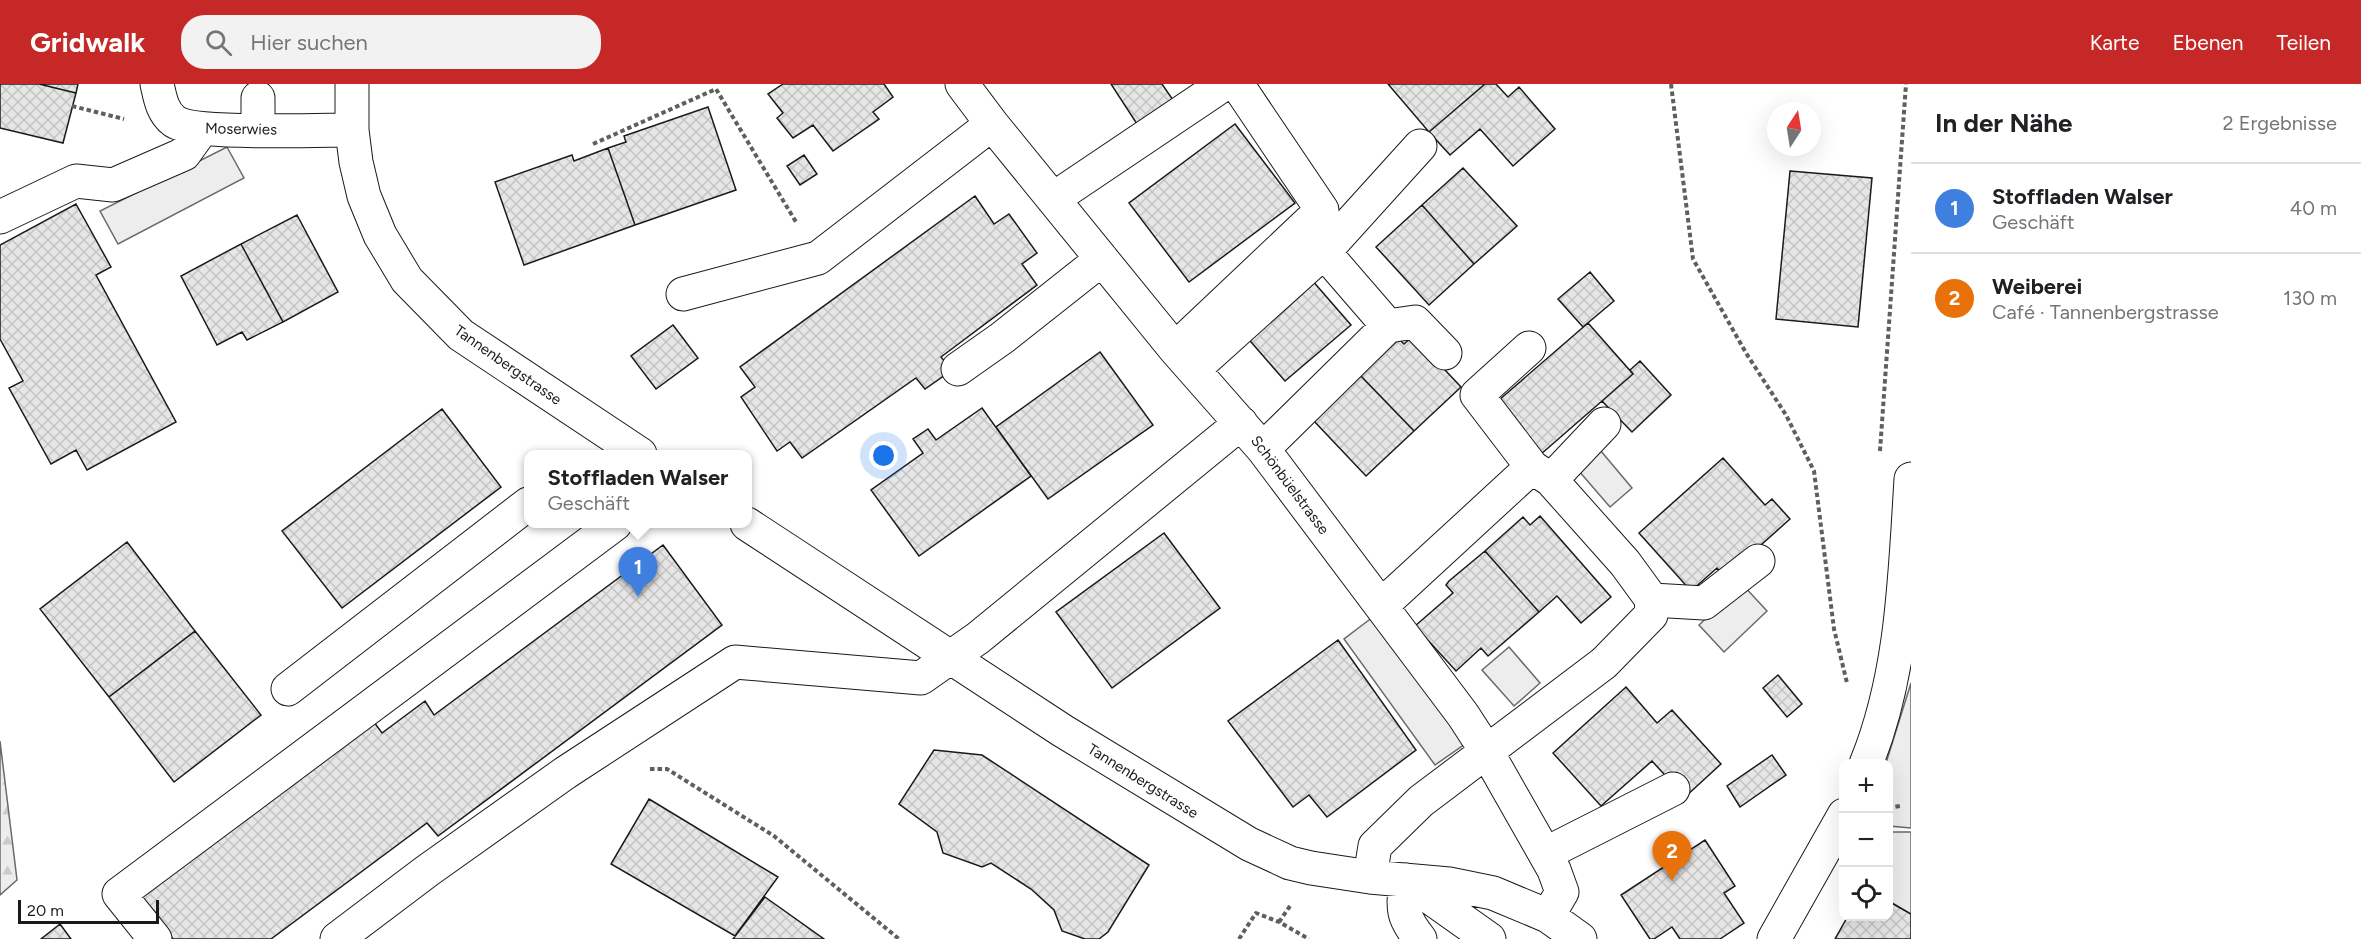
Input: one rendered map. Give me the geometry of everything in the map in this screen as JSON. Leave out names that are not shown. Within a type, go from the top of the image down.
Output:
[{"type":"street","name":"Moserwies","points":[[157,84],[161,105],[174,121],[202,129],[352,130]]},
{"type":"street","name":"Tannenbergstrasse","points":[[352,84],[352,130],[364,196],[380,235],[407,280],[461,335],[599,444],[624,450]]},
{"type":"street","name":"Schönbüelstrasse","points":[[962,84],[1102,259],[1263,449],[1463,715],[1488,752],[1554,870],[1562,892],[1548,916]]},
{"type":"street","points":[[1053,199],[1224,84]]},
{"type":"street","points":[[1185,359],[1322,210],[1238,84]]},
{"type":"street","points":[[258,98],[258,129]]},
{"type":"street","points":[[683,294],[818,258],[992,124]]},
{"type":"street","points":[[0,218],[76,181],[113,185],[184,154],[202,129]]},
{"type":"street","points":[[1185,359],[1324,252],[1420,146]]},
{"type":"street","points":[[1324,252],[1388,327]]},
{"type":"street","points":[[958,369],[1002,338],[1102,259]]},
{"type":"street","points":[[1263,449],[1388,327],[1415,322],[1445,353]]},
{"type":"street","points":[[1370,877],[1375,846],[1421,801],[1604,663],[1651,615],[1652,600],[1625,563],[1542,473],[1477,395],[1529,348]]},
{"type":"street","points":[[337,939],[427,871],[565,773],[735,662],[921,678],[952,658],[1241,423]]},
{"type":"street","points":[[1381,606],[1604,424]]},
{"type":"street","points":[[1868,759],[1884,705],[1907,604],[1911,479]]},
{"type":"street","points":[[288,689],[524,507]]},
{"type":"street","name":"Tannenbergstrasse","points":[[752,527],[1063,731],[1249,844],[1290,863],[1370,877],[1471,887],[1493,893],[1548,916],[1580,939]]},
{"type":"street","points":[[155,939],[119,894],[610,528]]},
{"type":"street","points":[[1652,600],[1704,603],[1758,561]]},
{"type":"street","points":[[1545,854],[1673,789]]},
{"type":"street","points":[[1774,939],[1839,832]]},
{"type":"street","points":[[1420,939],[1408,924],[1403,910],[1406,880],[1489,939]]},
{"type":"path","points":[[1671,84],[1693,259],[1746,353],[1786,415],[1814,471],[1834,629],[1849,691]]},
{"type":"path","points":[[1880,452],[1906,84]]},
{"type":"path","points":[[593,144],[716,89],[818,258]]},
{"type":"path","points":[[72,106],[93,111]]},
{"type":"path","points":[[667,769],[774,836],[899,939]]},
{"type":"path","points":[[1893,807],[1900,806]]},
{"type":"path","points":[[1239,939],[1256,913],[1309,939]]},
{"type":"shaded area","points":[[227,147],[244,178],[118,244],[100,211]]},
{"type":"shaded area","points":[[1595,444],[1632,488],[1610,507],[1572,463]]},
{"type":"shaded area","points":[[1742,584],[1767,611],[1724,652],[1699,625]]},
{"type":"shaded area","points":[[1373,617],[1465,744],[1435,765],[1344,639]]},
{"type":"shaded area","points":[[1509,647],[1540,683],[1514,706],[1482,670]]},
{"type":"shaded area","points":[[1911,683],[1911,828],[1893,826],[1893,759],[1887,759]]},
{"type":"shaded area","points":[[1893,832],[1911,832],[1911,914],[1893,903]]},
{"type":"green space","points":[[0,741],[17,880],[0,895]]},
{"type":"building","points":[[0,84],[39,84],[76,93],[63,143],[0,128]]},
{"type":"building","points":[[39,84],[78,84],[76,93]]},
{"type":"building","points":[[783,84],[884,84],[893,97],[873,112],[879,119],[833,151],[813,125],[793,138],[777,118],[783,113],[768,94]]},
{"type":"building","points":[[1111,84],[1162,84],[1173,100],[1137,124]]},
{"type":"building","points":[[1388,84],[1485,84],[1429,132]]},
{"type":"building","points":[[1485,84],[1496,84],[1508,97],[1519,87],[1555,129],[1513,166],[1480,129],[1450,155],[1429,132]]},
{"type":"building","points":[[708,107],[736,190],[635,225],[608,148],[626,142],[624,136]]},
{"type":"building","points":[[1235,124],[1295,203],[1189,282],[1129,203]]},
{"type":"building","points":[[608,148],[635,225],[524,265],[495,182],[572,155],[574,161]]},
{"type":"building","points":[[804,155],[817,174],[800,185],[787,166]]},
{"type":"building","points":[[1463,168],[1517,226],[1474,264],[1422,205]]},
{"type":"building","points":[[1790,171],[1872,178],[1858,327],[1776,319]]},
{"type":"building","points":[[975,196],[994,224],[1009,214],[1037,253],[1022,264],[1037,285],[941,357],[952,370],[925,389],[916,378],[802,458],[790,442],[777,451],[741,397],[755,387],[740,367]]},
{"type":"building","points":[[76,204],[111,267],[96,275],[176,422],[87,470],[76,450],[51,464],[9,388],[23,381],[0,339],[0,245]]},
{"type":"building","points":[[1422,205],[1474,264],[1429,305],[1376,247]]},
{"type":"building","points":[[297,215],[338,292],[283,322],[241,244]]},
{"type":"building","points":[[241,244],[283,322],[247,340],[242,332],[217,345],[181,276]]},
{"type":"building","points":[[1590,272],[1614,301],[1583,327],[1558,299]]},
{"type":"building","points":[[1311,279],[1351,325],[1285,381],[1245,335]]},
{"type":"building","points":[[1588,323],[1633,374],[1540,455],[1499,400]]},
{"type":"building","points":[[673,325],[698,358],[656,389],[631,356]]},
{"type":"building","points":[[1413,336],[1461,387],[1414,431],[1360,375],[1399,339],[1404,344]]},
{"type":"building","points":[[1100,352],[1153,425],[1048,499],[996,427]]},
{"type":"building","points":[[1640,361],[1671,395],[1632,432],[1602,401],[1633,374],[1630,370]]},
{"type":"building","points":[[1360,375],[1414,431],[1366,476],[1313,420]]},
{"type":"building","points":[[982,408],[1031,476],[919,556],[871,490],[923,453],[913,439],[928,429],[936,440]]},
{"type":"building","points":[[442,409],[501,487],[342,608],[282,531]]},
{"type":"building","points":[[1723,458],[1765,505],[1772,499],[1790,519],[1725,577],[1717,568],[1691,591],[1639,533]]},
{"type":"building","points":[[1540,516],[1611,597],[1581,623],[1557,596],[1539,612],[1485,551],[1523,517],[1530,525]]},
{"type":"building","points":[[1164,533],[1220,608],[1112,688],[1056,612]]},
{"type":"building","points":[[127,542],[195,631],[109,697],[40,609]]},
{"type":"building","points":[[663,545],[722,625],[438,836],[427,823],[271,939],[173,939],[140,895],[374,722],[382,733],[425,701],[434,715]]},
{"type":"building","points":[[1485,551],[1539,612],[1488,656],[1481,648],[1456,671],[1415,626],[1453,593],[1446,585],[1449,581]]},
{"type":"building","points":[[195,631],[261,715],[174,782],[109,697]]},
{"type":"building","points":[[1338,640],[1416,750],[1327,817],[1309,795],[1293,807],[1228,721]]},
{"type":"building","points":[[1778,675],[1802,704],[1787,717],[1763,688]]},
{"type":"building","points":[[1626,687],[1657,723],[1672,710],[1721,764],[1685,797],[1652,761],[1601,806],[1553,753]]},
{"type":"building","points":[[934,750],[982,755],[1149,865],[1108,932],[1099,939],[1085,939],[1062,931],[1054,910],[1031,889],[991,863],[982,867],[943,853],[937,832],[899,804]]},
{"type":"building","points":[[1772,755],[1786,775],[1740,807],[1727,786]]},
{"type":"building","points":[[649,799],[778,877],[735,936],[611,864]]},
{"type":"building","points":[[1705,840],[1735,886],[1724,893],[1744,923],[1720,939],[1680,939],[1672,927],[1654,939],[1650,939],[1621,895]]},
{"type":"building","points":[[765,897],[824,939],[733,939]]},
{"type":"building","points":[[1893,904],[1911,914],[1911,939],[1835,939],[1845,921],[1893,921]]},
{"type":"building","points":[[60,924],[71,939],[41,939]]},
{"type":"place","name":"Stoffladen Walser","points":[[638,597]]},
{"type":"place","name":"Weiberei","points":[[1672,881]]}]
